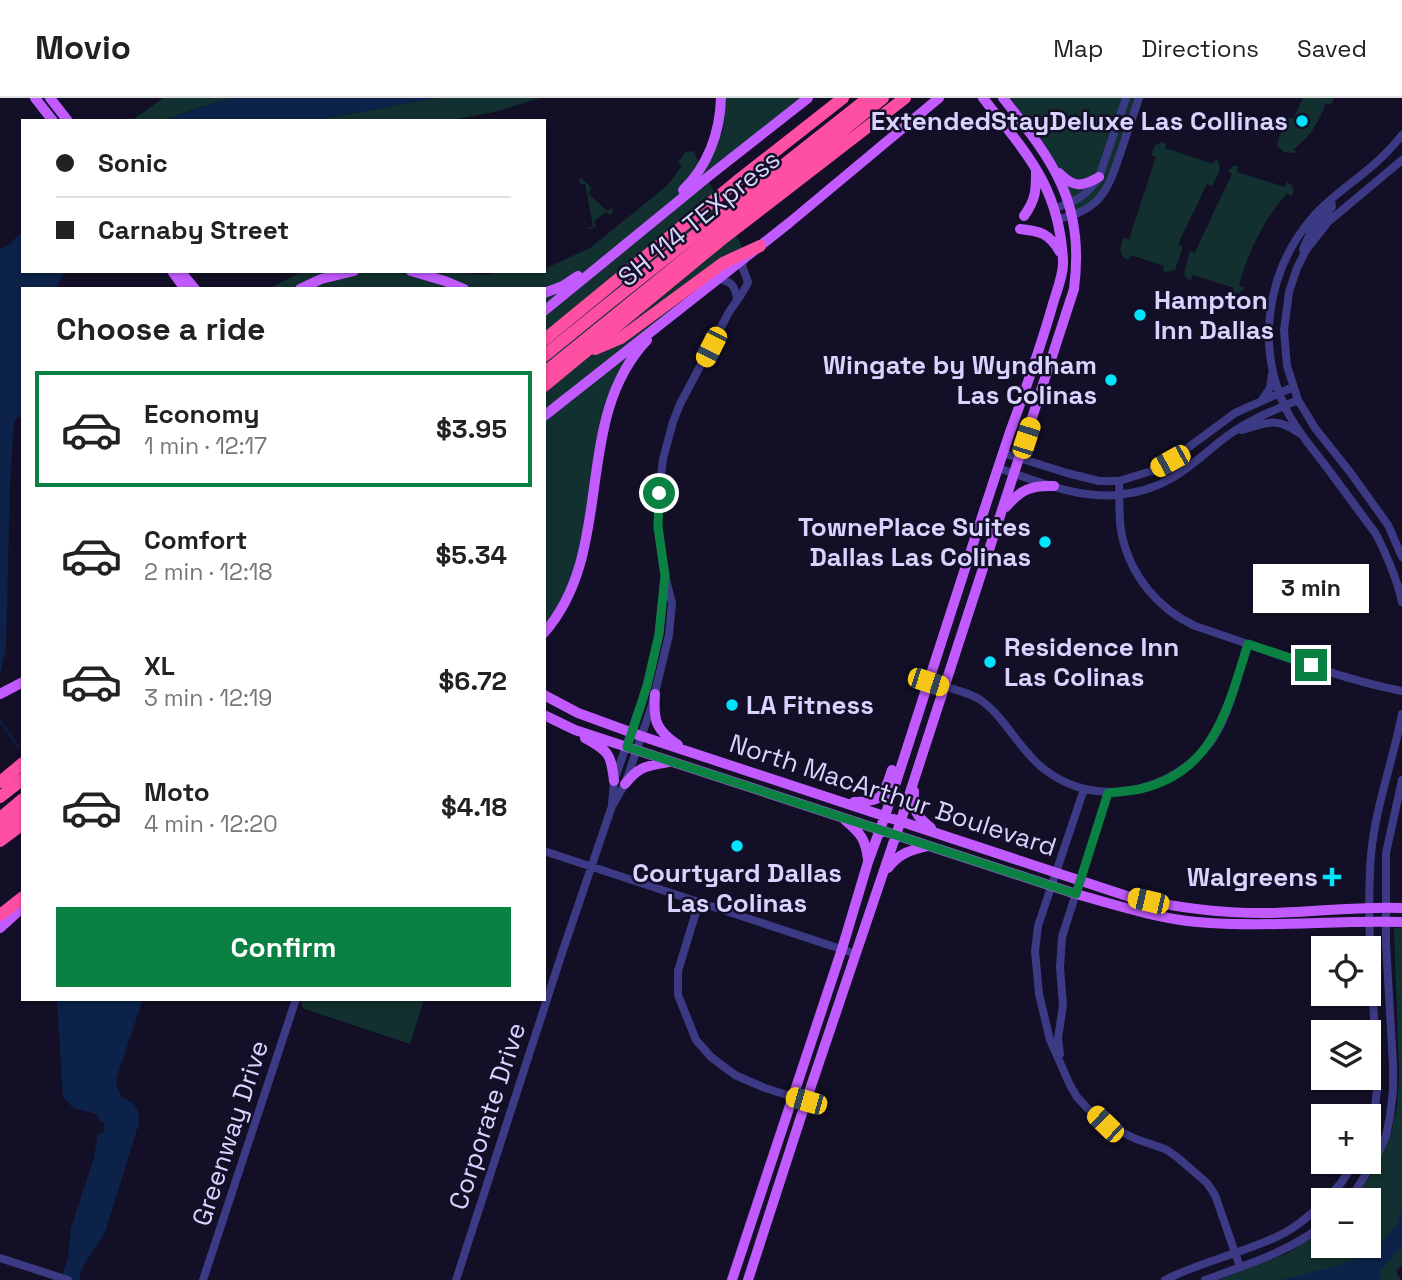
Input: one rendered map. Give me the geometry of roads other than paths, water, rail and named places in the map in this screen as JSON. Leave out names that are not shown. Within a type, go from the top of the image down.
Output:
[{"type":"highway","points":[[546,338],[843,98]]},
{"type":"highway","name":"SH 114 TEXpress","points":[[546,354],[868,98]]},
{"type":"highway","name":"SH 114 TEXpress","points":[[546,371],[883,98]]},
{"type":"highway","points":[[856,135],[867,119],[893,98]]},
{"type":"highway","points":[[546,384],[721,240],[905,98]]},
{"type":"highway","points":[[608,304],[705,208]]},
{"type":"highway","points":[[585,353],[621,338],[723,263],[760,246]]},
{"type":"highway","points":[[0,771],[21,755]]},
{"type":"highway","points":[[0,782],[21,765]]},
{"type":"highway","points":[[0,797],[21,781]]},
{"type":"highway","points":[[0,817],[21,801]]},
{"type":"highway","points":[[0,830],[21,814]]},
{"type":"highway","points":[[0,841],[21,825]]},
{"type":"highway","points":[[0,915],[21,899]]},
{"type":"main road","points":[[35,98],[51,119]]},
{"type":"main road","points":[[50,98],[66,119]]},
{"type":"main road","points":[[659,216],[688,185],[710,152],[720,118],[721,98]]},
{"type":"main road","points":[[546,309],[808,98]]},
{"type":"main road","points":[[546,414],[744,259],[939,98]]},
{"type":"main road","points":[[732,1280],[1048,323],[1063,266],[1056,213],[1036,168],[983,98]]},
{"type":"main road","points":[[748,1280],[897,834],[1073,289],[1076,252],[1070,203],[1040,144],[1003,98]]},
{"type":"main road","points":[[1052,166],[1066,180],[1077,185],[1100,177]]},
{"type":"main road","points":[[1024,216],[1036,194],[1036,168]]},
{"type":"main road","points":[[1020,229],[1040,231],[1048,236],[1063,258]]},
{"type":"main road","points":[[546,292],[563,286],[623,241],[640,233]]},
{"type":"main road","points":[[174,273],[184,287]]},
{"type":"main road","points":[[182,273],[193,287]]},
{"type":"main road","points":[[190,273],[200,287]]},
{"type":"main road","points":[[304,287],[321,279],[346,273]]},
{"type":"main road","points":[[418,273],[459,287]]},
{"type":"main road","points":[[546,631],[569,597],[582,562],[601,443],[614,391],[641,346],[670,316]]},
{"type":"main road","points":[[999,519],[1015,496],[1026,489],[1038,485],[1054,486]]},
{"type":"main road","points":[[0,694],[21,683]]},
{"type":"main road","points":[[655,694],[654,709],[659,729],[686,751]]},
{"type":"main road","name":"North MacArthur Boulevard","points":[[546,696],[573,711],[636,734],[1148,901],[1181,907],[1274,913],[1402,908]]},
{"type":"main road","name":"North MacArthur Boulevard","points":[[546,716],[575,730],[1076,894],[1137,910],[1194,921],[1256,924],[1402,922]]},
{"type":"main road","points":[[844,803],[878,800],[884,792],[905,735],[914,724]]},
{"type":"main road","points":[[575,730],[608,753],[620,783],[642,767],[671,761]]},
{"type":"main road","points":[[914,780],[914,808],[921,820],[936,832]]},
{"type":"main road","points":[[840,817],[862,836],[868,862]]},
{"type":"main road","points":[[881,879],[901,854],[932,845]]},
{"type":"main road","points":[[0,928],[21,909]]},
{"type":"street","points":[[1056,213],[1081,198],[1100,177],[1126,98]]},
{"type":"street","points":[[1056,213],[1073,216],[1090,207],[1110,183],[1139,98]]},
{"type":"street","points":[[1402,135],[1388,152],[1331,200],[1298,234],[1274,288],[1268,334],[1273,369],[1284,406],[1376,534],[1387,556],[1402,602]]},
{"type":"street","points":[[1297,268],[1306,250],[1328,222],[1402,160]]},
{"type":"street","points":[[1331,200],[1332,207],[1311,231],[1289,292],[1284,330],[1287,366],[1298,400],[1315,428],[1388,525],[1402,557]]},
{"type":"street","name":"Corporate Drive","points":[[456,1280],[631,748],[655,694],[669,636],[672,603],[658,527],[667,441],[680,404],[737,298],[744,292],[748,282],[742,266],[744,259]]},
{"type":"street","points":[[718,278],[733,284],[737,298]]},
{"type":"street","points":[[1262,400],[1270,388],[1273,369]]},
{"type":"street","points":[[1003,453],[1099,481],[1119,481],[1155,470],[1235,413],[1293,387]]},
{"type":"street","points":[[998,468],[1068,490],[1096,495],[1119,495],[1153,488],[1171,478],[1232,432],[1298,400]]},
{"type":"street","points":[[1232,432],[1266,422],[1276,422],[1303,436]]},
{"type":"street","points":[[1119,481],[1122,534],[1129,560],[1148,591],[1166,610],[1180,620],[1291,660],[1402,691]]},
{"type":"street","name":"Corporate Drive","points":[[636,734],[659,634],[665,576]]},
{"type":"street","points":[[659,634],[669,636]]},
{"type":"street","points":[[928,682],[979,699],[993,711],[1018,743],[1058,780],[1084,789],[1108,793],[1141,789],[1163,781],[1182,770],[1210,742],[1227,711],[1248,644]]},
{"type":"street","points":[[1375,1104],[1370,921],[1371,854],[1402,714]]},
{"type":"street","points":[[1357,1188],[1386,1136],[1393,1091],[1385,922],[1386,853],[1402,780]]},
{"type":"street","points":[[1084,789],[1038,926],[1035,951],[1040,1000],[1050,1040],[1077,1097],[1105,1124],[1171,1153],[1206,1183],[1214,1195],[1240,1267]]},
{"type":"street","points":[[1060,1060],[1058,1038],[1063,1005],[1060,968],[1062,937],[1108,793]]},
{"type":"street","points":[[546,852],[856,954]]},
{"type":"street","points":[[699,902],[678,971],[678,995],[696,1040],[710,1057],[735,1075],[806,1101]]},
{"type":"street","name":"Greenway Drive","points":[[203,1280],[295,1001]]},
{"type":"street","points":[[1336,1188],[1347,1174]]},
{"type":"street","points":[[1165,1280],[1274,1238],[1311,1214]]},
{"type":"street","points":[[1205,1280],[1282,1251],[1311,1234]]},
{"type":"street","points":[[0,1258],[68,1280]]},
{"type":"water","points":[[232,98],[436,98],[321,119],[168,119]]},
{"type":"water","points":[[21,233],[21,273],[65,273],[56,287],[21,287],[21,418],[19,416],[14,422],[6,649],[0,674],[0,249]]},
{"type":"water","points":[[57,1001],[142,1001],[116,1080],[121,1095],[136,1107],[139,1123],[105,1233],[83,1266],[79,1280],[61,1280],[68,1257],[71,1228],[94,1157],[98,1134],[104,1132],[104,1123],[96,1114],[73,1108],[63,1097]]},
{"type":"water","points":[[1402,1208],[1402,1246],[1380,1271],[1381,1280],[1281,1280],[1359,1258],[1381,1258],[1381,1244],[1396,1225]]},
{"type":"waterway","points":[[0,721],[19,747]]},
{"type":"place","name":"ExtendedStayDeluxe Las Collinas","points":[[1302,121]]},
{"type":"place","name":"Hampton Inn Dallas","points":[[1140,315]]},
{"type":"place","name":"Wingate by Wyndham Las Colinas","points":[[1111,380]]},
{"type":"place","name":"TownePlace Suites Dallas Las Colinas","points":[[1045,542]]},
{"type":"place","name":"Residence Inn Las Colinas","points":[[990,662]]},
{"type":"place","name":"LA Fitness","points":[[732,705]]},
{"type":"place","name":"Courtyard Dallas Las Colinas","points":[[737,846]]},
{"type":"place","name":"Walgreens","points":[[1332,877]]}]
